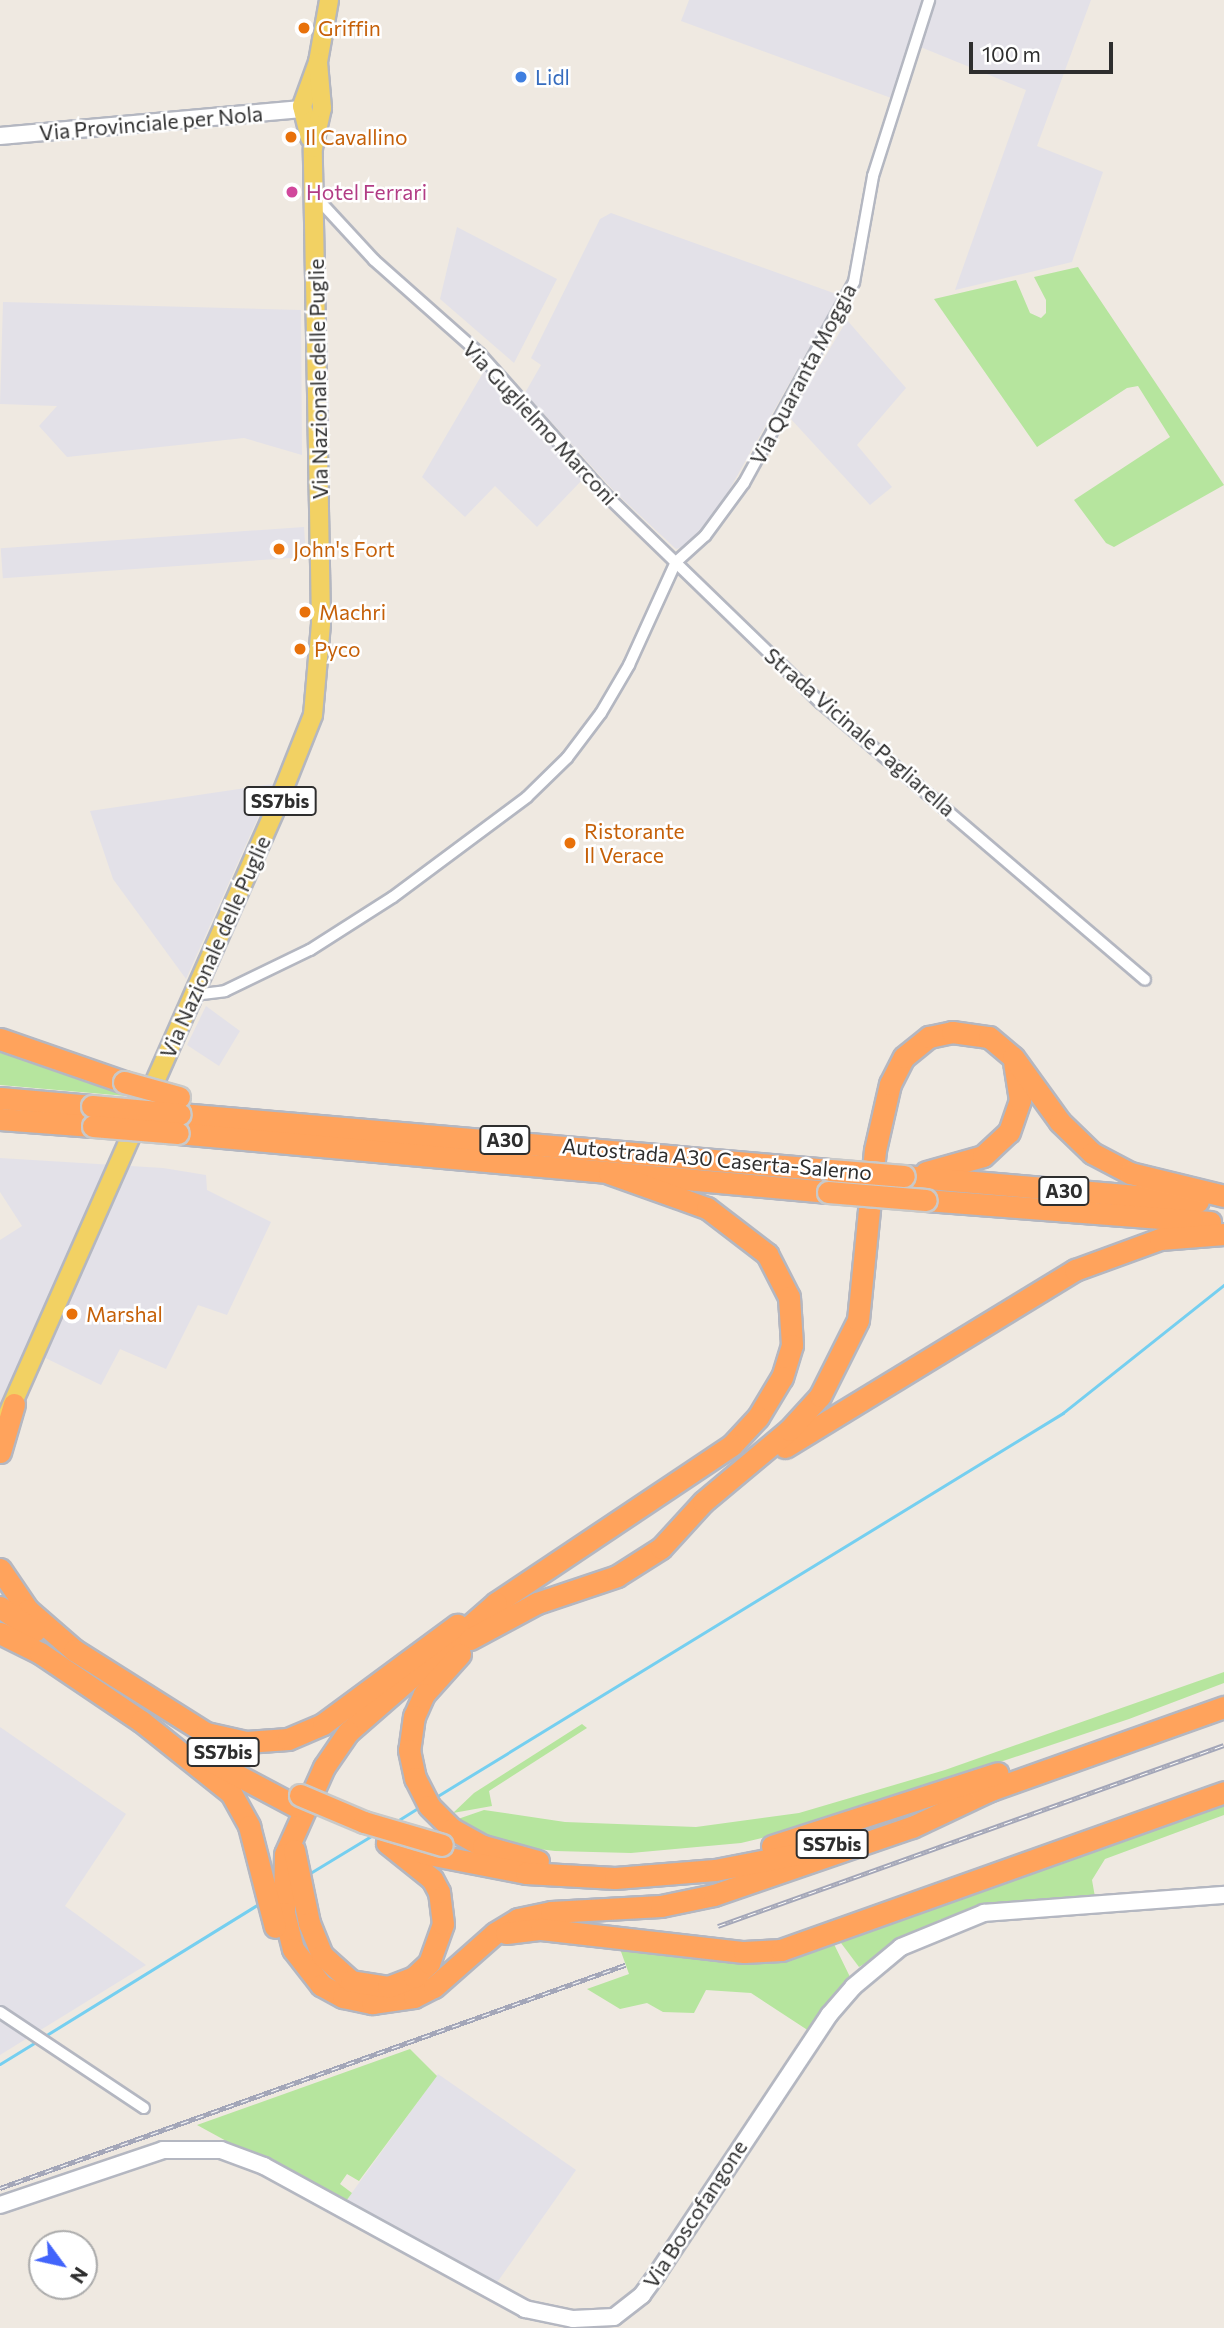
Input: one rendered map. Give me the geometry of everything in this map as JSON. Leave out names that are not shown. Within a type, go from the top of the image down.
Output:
[{"type":"highway","points":[[152,1701],[225,1739],[288,1739],[323,1724],[421,1649],[500,1610],[617,1576],[642,1561],[820,1396],[859,1320],[876,1150],[896,1069],[914,1046],[941,1033],[989,1037],[1013,1057],[1060,1122],[1104,1161],[1155,1181],[1224,1196]]},
{"type":"highway","points":[[0,1041],[124,1082],[179,1115]]},
{"type":"highway","points":[[904,1176],[968,1163],[997,1146],[1013,1124],[1020,1100],[1013,1057]]},
{"type":"highway","name":"Autostrada A30 Caserta-Salerno","points":[[0,1098],[92,1116]]},
{"type":"highway","name":"Autostrada A30 Caserta-Salerno","points":[[179,1115],[610,1173],[1224,1223]]},
{"type":"highway","name":"Autostrada A30 Caserta-Salerno","points":[[0,1119],[179,1115],[288,1121],[1224,1202]]},
{"type":"highway","points":[[610,1173],[681,1195],[731,1223],[767,1254],[789,1297],[792,1345],[782,1377],[750,1426],[691,1476],[500,1610],[348,1732],[298,1806],[285,1854],[281,1881],[282,1930],[293,1949],[321,1984],[364,2002],[414,1997],[446,1978],[506,1925],[530,1916],[661,1906],[714,1895],[912,1827],[995,1788]]},
{"type":"highway","points":[[737,1473],[1075,1270],[1160,1239],[1224,1234]]},
{"type":"highway","name":"SS7bis","points":[[0,1452],[14,1404]]},
{"type":"highway","points":[[691,1476],[770,1444]]},
{"type":"highway","name":"SS7bis","points":[[0,1569],[28,1610],[74,1650]]},
{"type":"highway","name":"SS7bis","points":[[0,1607],[228,1769]]},
{"type":"highway","points":[[141,1721],[231,1793],[281,1881],[309,1923],[322,1955],[351,1980],[388,1987],[414,1977],[436,1952],[443,1924],[439,1892],[426,1870],[432,1847],[429,1806],[415,1778],[410,1734],[424,1694],[500,1610]]},
{"type":"highway","name":"SS7bis","points":[[33,1629],[74,1650],[152,1701],[298,1806],[364,1822],[432,1847],[560,1877],[715,1870],[808,1851],[1224,1707]]},
{"type":"highway","name":"SS7bis","points":[[0,1633],[40,1653],[141,1721],[298,1806],[387,1843],[538,1861],[665,1862],[793,1841],[1224,1692]]},
{"type":"highway","points":[[478,1948],[498,1936],[541,1929],[744,1952],[781,1950],[1224,1792]]},
{"type":"main road","name":"Via Nazionale delle Puglie","points":[[0,1427],[14,1404],[303,748],[313,715],[321,623],[315,196],[310,109],[329,0]]},
{"type":"street","name":"Via Quaranta Moggia","points":[[676,562],[705,536],[744,483],[854,282],[873,176],[929,0]]},
{"type":"street","name":"Via Provinciale per Nola","points":[[0,136],[310,109]]},
{"type":"street","name":"Via Guglielmo Marconi","points":[[315,196],[374,260],[480,354],[604,493],[676,562]]},
{"type":"street","name":"Strada Vicinale Pagliarella","points":[[676,562],[821,703],[1145,980]]},
{"type":"street","points":[[194,995],[225,991],[310,950],[393,897],[527,797],[568,758],[601,713],[629,665],[676,562]]},
{"type":"street","name":"Via Boscofangone","points":[[0,2205],[163,2150],[221,2150],[264,2166],[525,2309],[561,2318],[611,2323],[642,2295],[657,2274],[829,2015],[853,1987],[901,1947],[984,1913],[1224,1895]]},
{"type":"street","points":[[0,2012],[144,2108]]},
{"type":"shaded area","points":[[689,0],[923,0],[894,99],[681,21]]},
{"type":"shaded area","points":[[933,0],[1091,0],[1037,146],[1103,172],[1072,262],[955,290],[1026,90],[918,46]]},
{"type":"shaded area","points":[[611,213],[839,295],[719,508],[686,546],[676,549],[615,492],[525,393],[541,365],[531,358],[600,219]]},
{"type":"shaded area","points":[[457,227],[557,279],[514,363],[440,299]]},
{"type":"shaded area","points":[[3,302],[301,310],[302,455],[244,438],[67,457],[39,426],[57,406],[0,404]]},
{"type":"shaded area","points":[[847,320],[906,388],[857,445],[892,487],[870,505],[789,417]]},
{"type":"shaded area","points":[[487,366],[583,479],[537,527],[495,486],[465,517],[422,477]]},
{"type":"shaded area","points":[[304,527],[306,557],[3,578],[1,548]]},
{"type":"shaded area","points":[[273,784],[186,979],[113,879],[90,811]]},
{"type":"shaded area","points":[[206,1006],[240,1031],[219,1066],[187,1045]]},
{"type":"shaded area","points":[[0,1158],[163,1168],[206,1175],[207,1190],[271,1222],[227,1315],[198,1305],[166,1369],[120,1349],[101,1385],[29,1350],[0,1411],[0,1240],[22,1226],[0,1192]]},
{"type":"shaded area","points":[[0,1727],[126,1814],[65,1906],[146,1965],[0,2055]]},
{"type":"shaded area","points":[[438,2074],[576,2170],[496,2284],[343,2205]]},
{"type":"green space","points":[[1078,267],[1224,485],[1114,547],[1106,543],[1074,500],[1170,437],[1138,386],[1127,388],[1037,447],[934,299],[1016,280],[1030,313],[1041,318],[1046,313],[1046,300],[1034,277]]},
{"type":"green space","points":[[0,1048],[127,1088],[126,1096],[0,1085]]},
{"type":"green space","points":[[1224,1672],[1224,1683],[1129,1719],[796,1830],[741,1843],[631,1853],[555,1851],[505,1845],[455,1820],[484,1810],[565,1822],[696,1827],[799,1813],[945,1770]]},
{"type":"green space","points":[[582,1724],[587,1728],[489,1791],[492,1806],[453,1813],[474,1793]]},
{"type":"green space","points":[[1224,1800],[1224,1815],[1105,1859],[1092,1880],[1095,1897],[972,1910],[939,1920],[859,1967],[838,1939]]},
{"type":"green space","points":[[832,1940],[851,1979],[809,2031],[751,1993],[706,1990],[694,2013],[663,2012],[647,2003],[620,2009],[587,1989],[629,1974],[619,1946]]},
{"type":"green space","points":[[410,2049],[437,2076],[359,2181],[347,2174],[340,2184],[352,2193],[343,2205],[197,2125]]},
{"type":"waterway","points":[[436,1797],[1063,1413],[1224,1285]]},
{"type":"waterway","points":[[394,1823],[421,1806]]},
{"type":"waterway","points":[[307,1875],[373,1835]]},
{"type":"waterway","points":[[45,2036],[259,1904]]},
{"type":"waterway","points":[[0,2064],[36,2042]]},
{"type":"railway","points":[[718,1926],[1224,1745]]},
{"type":"railway","points":[[0,2188],[625,1965]]},
{"type":"place","name":"Griffin","points":[[304,28]]},
{"type":"place","name":"Lidl","points":[[521,77]]},
{"type":"place","name":"Il Cavallino","points":[[291,137]]},
{"type":"place","name":"Hotel Ferrari","points":[[292,192]]},
{"type":"place","name":"John's Fort","points":[[279,549]]},
{"type":"place","name":"Machri","points":[[305,612]]},
{"type":"place","name":"Pyco","points":[[300,649]]},
{"type":"place","name":"Ristorante Il Verace","points":[[570,843]]},
{"type":"place","name":"Marshal","points":[[72,1314]]}]
